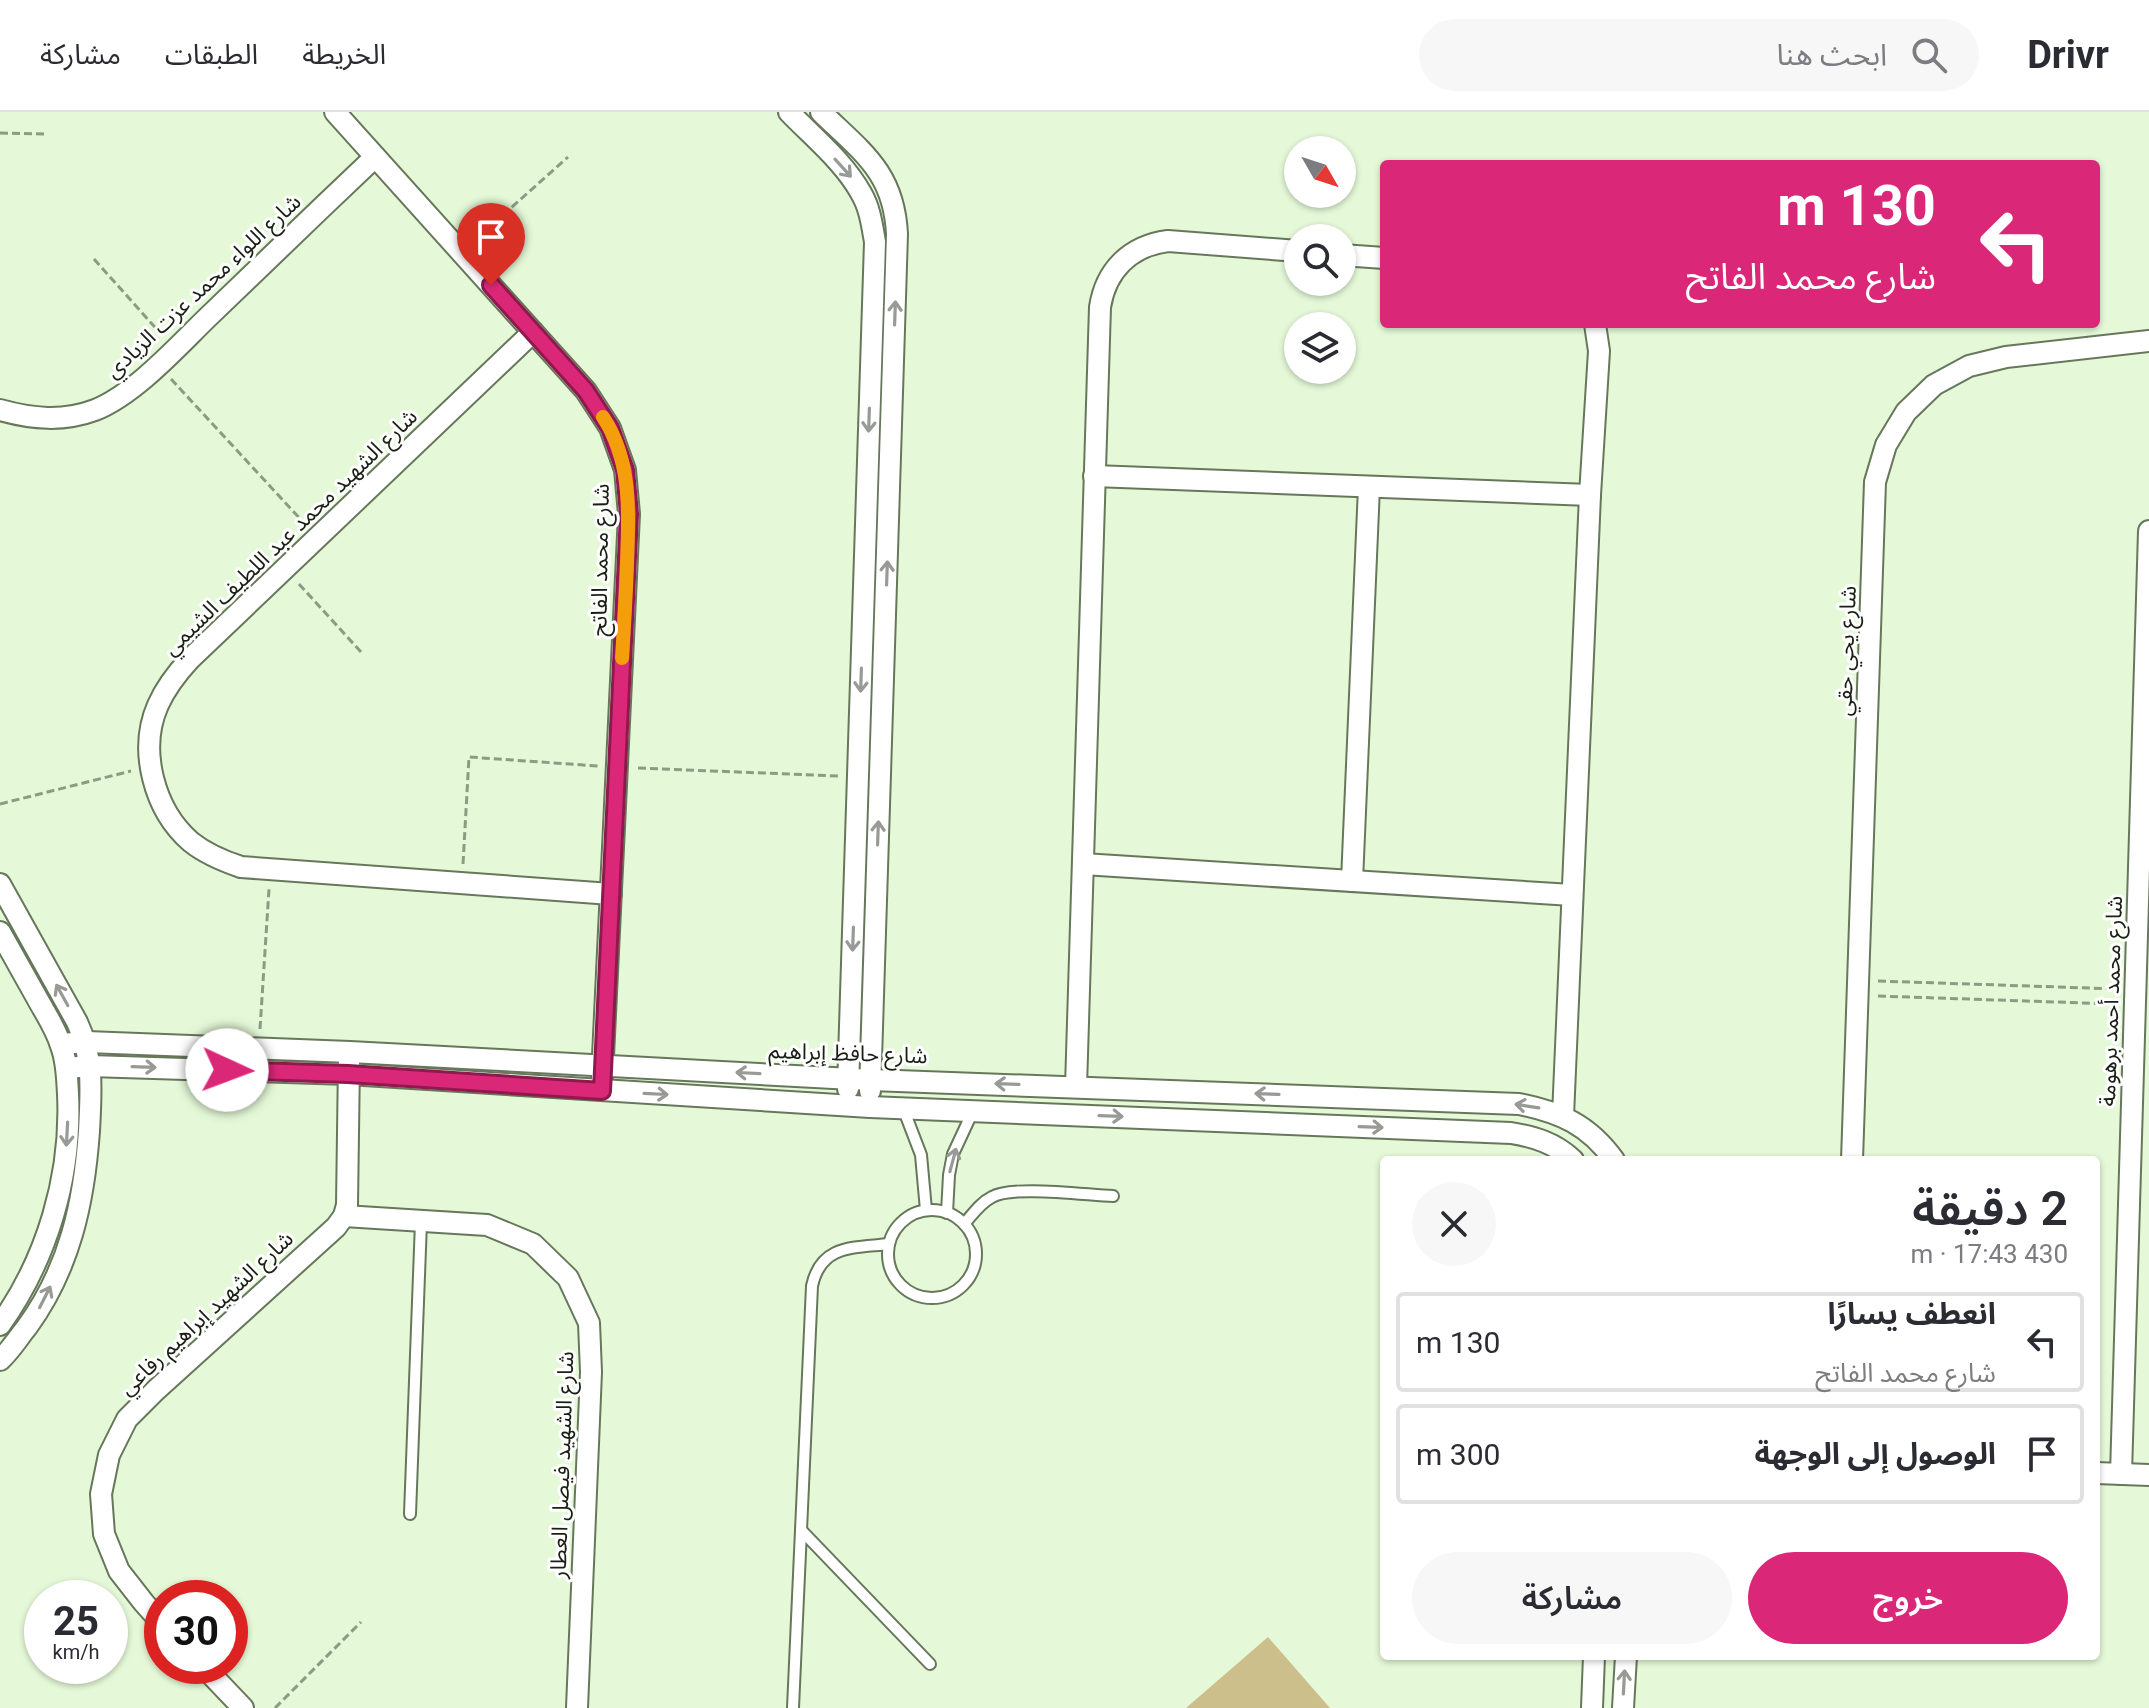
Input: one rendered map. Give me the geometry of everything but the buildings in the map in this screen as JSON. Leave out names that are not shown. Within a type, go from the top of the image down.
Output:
[{"type":"street","name":"شارع محمد الفاتح","points":[[335,112],[586,391],[610,428],[625,470],[629,514],[602,1091]]},
{"type":"street","points":[[789,112],[849,174],[862,194],[871,218],[875,242],[847,1106]]},
{"type":"street","points":[[821,112],[873,162],[891,196],[896,215],[870,1107]]},
{"type":"street","name":"شارع اللواء محمد عزت الزيادي","points":[[0,410],[23,417],[72,417],[96,410],[117,398],[157,365],[375,157]]},
{"type":"street","points":[[1076,1087],[1100,307],[1106,282],[1122,261],[1143,247],[1168,241],[1284,250]]},
{"type":"street","points":[[1356,256],[1380,258]]},
{"type":"street","points":[[874,260],[896,261]]},
{"type":"street","points":[[1563,1116],[1599,351],[1596,328]]},
{"type":"street","name":"شارع الشهيد محمد عبد اللطيف الشيمي","points":[[533,332],[170,681],[156,708],[150,737],[150,767],[157,794],[171,820],[190,841],[214,857],[241,867],[611,894]]},
{"type":"street","name":"شارع يحي حقي","points":[[1852,1156],[1875,482],[1886,445],[1915,403],[1934,385],[1969,366],[2006,357],[2149,341]]},
{"type":"street","points":[[1094,476],[1590,495]]},
{"type":"street","points":[[1352,881],[1369,487]]},
{"type":"street","name":"شارع محمد أحمد برهومة","points":[[2121,1474],[2139,1210],[2135,997],[2143,915],[2149,531]]},
{"type":"street","points":[[1083,864],[1572,895]]},
{"type":"street","points":[[0,884],[87,1042],[90,1066],[87,1169],[78,1217],[62,1265],[39,1310],[0,1360]]},
{"type":"street","points":[[0,932],[61,1044],[67,1068],[69,1109],[60,1190],[49,1230],[34,1268],[0,1325]]},
{"type":"street","name":"شارع حافظ إبراهيم","points":[[61,1044],[87,1042],[259,1048],[871,1080],[1519,1104],[1544,1109],[1579,1125],[1611,1156]]},
{"type":"street","points":[[344,1216],[347,1205],[350,1052]]},
{"type":"street","points":[[67,1068],[90,1066],[348,1074],[847,1106],[1511,1133],[1539,1138],[1569,1156]]},
{"type":"street","points":[[1317,1125],[1320,1096]]},
{"type":"street","name":"شارع الشهيد فيصل العطار","points":[[344,1216],[487,1225],[533,1244],[568,1278],[589,1323],[591,1372],[577,1708]]},
{"type":"street","name":"شارع الشهيد إبراهيم رفاعي","points":[[144,1603],[119,1571],[104,1534],[101,1494],[109,1455],[127,1419],[336,1227],[344,1216]]},
{"type":"street","points":[[2100,1473],[2149,1475]]},
{"type":"street","points":[[1592,1708],[1594,1660]]},
{"type":"street","points":[[1623,1708],[1626,1660]]},
{"type":"street","points":[[220,1684],[243,1708]]},
{"type":"lane","points":[[903,1108],[921,1155],[926,1210]]},
{"type":"lane","points":[[947,1213],[953,1154],[973,1111]]},
{"type":"lane","points":[[964,1224],[991,1197],[1011,1191],[1113,1196]]},
{"type":"lane","points":[[926,1210],[947,1213],[964,1224],[974,1243],[975,1264],[965,1283],[947,1295],[916,1296],[899,1284],[889,1265],[892,1234],[906,1218],[926,1210]]},
{"type":"lane","points":[[410,1514],[421,1222]]},
{"type":"lane","points":[[793,1708],[812,1286],[823,1261],[842,1249],[889,1244]]},
{"type":"lane","points":[[801,1530],[930,1664]]},
{"type":"path","points":[[0,133],[44,134]]},
{"type":"path","points":[[461,252],[568,157]]},
{"type":"path","points":[[94,259],[174,349]]},
{"type":"path","points":[[157,365],[318,538]]},
{"type":"path","points":[[285,569],[361,652]]},
{"type":"path","points":[[462,884],[469,757],[857,777]]},
{"type":"path","points":[[0,804],[150,767]]},
{"type":"path","points":[[259,1048],[270,871]]},
{"type":"path","points":[[1858,987],[2135,997]]},
{"type":"path","points":[[1858,987],[2135,997]]},
{"type":"path","points":[[275,1708],[361,1622]]},
{"type":"shaded area","points":[[1268,1637],[1330,1708],[1186,1708]]},
{"type":"slow traffic","points":[[603,417],[625,470],[629,514],[622,658]]},
{"type":"route","points":[[227,1070],[348,1074],[602,1091],[629,514],[625,470],[610,428],[586,391],[491,285]]}]
